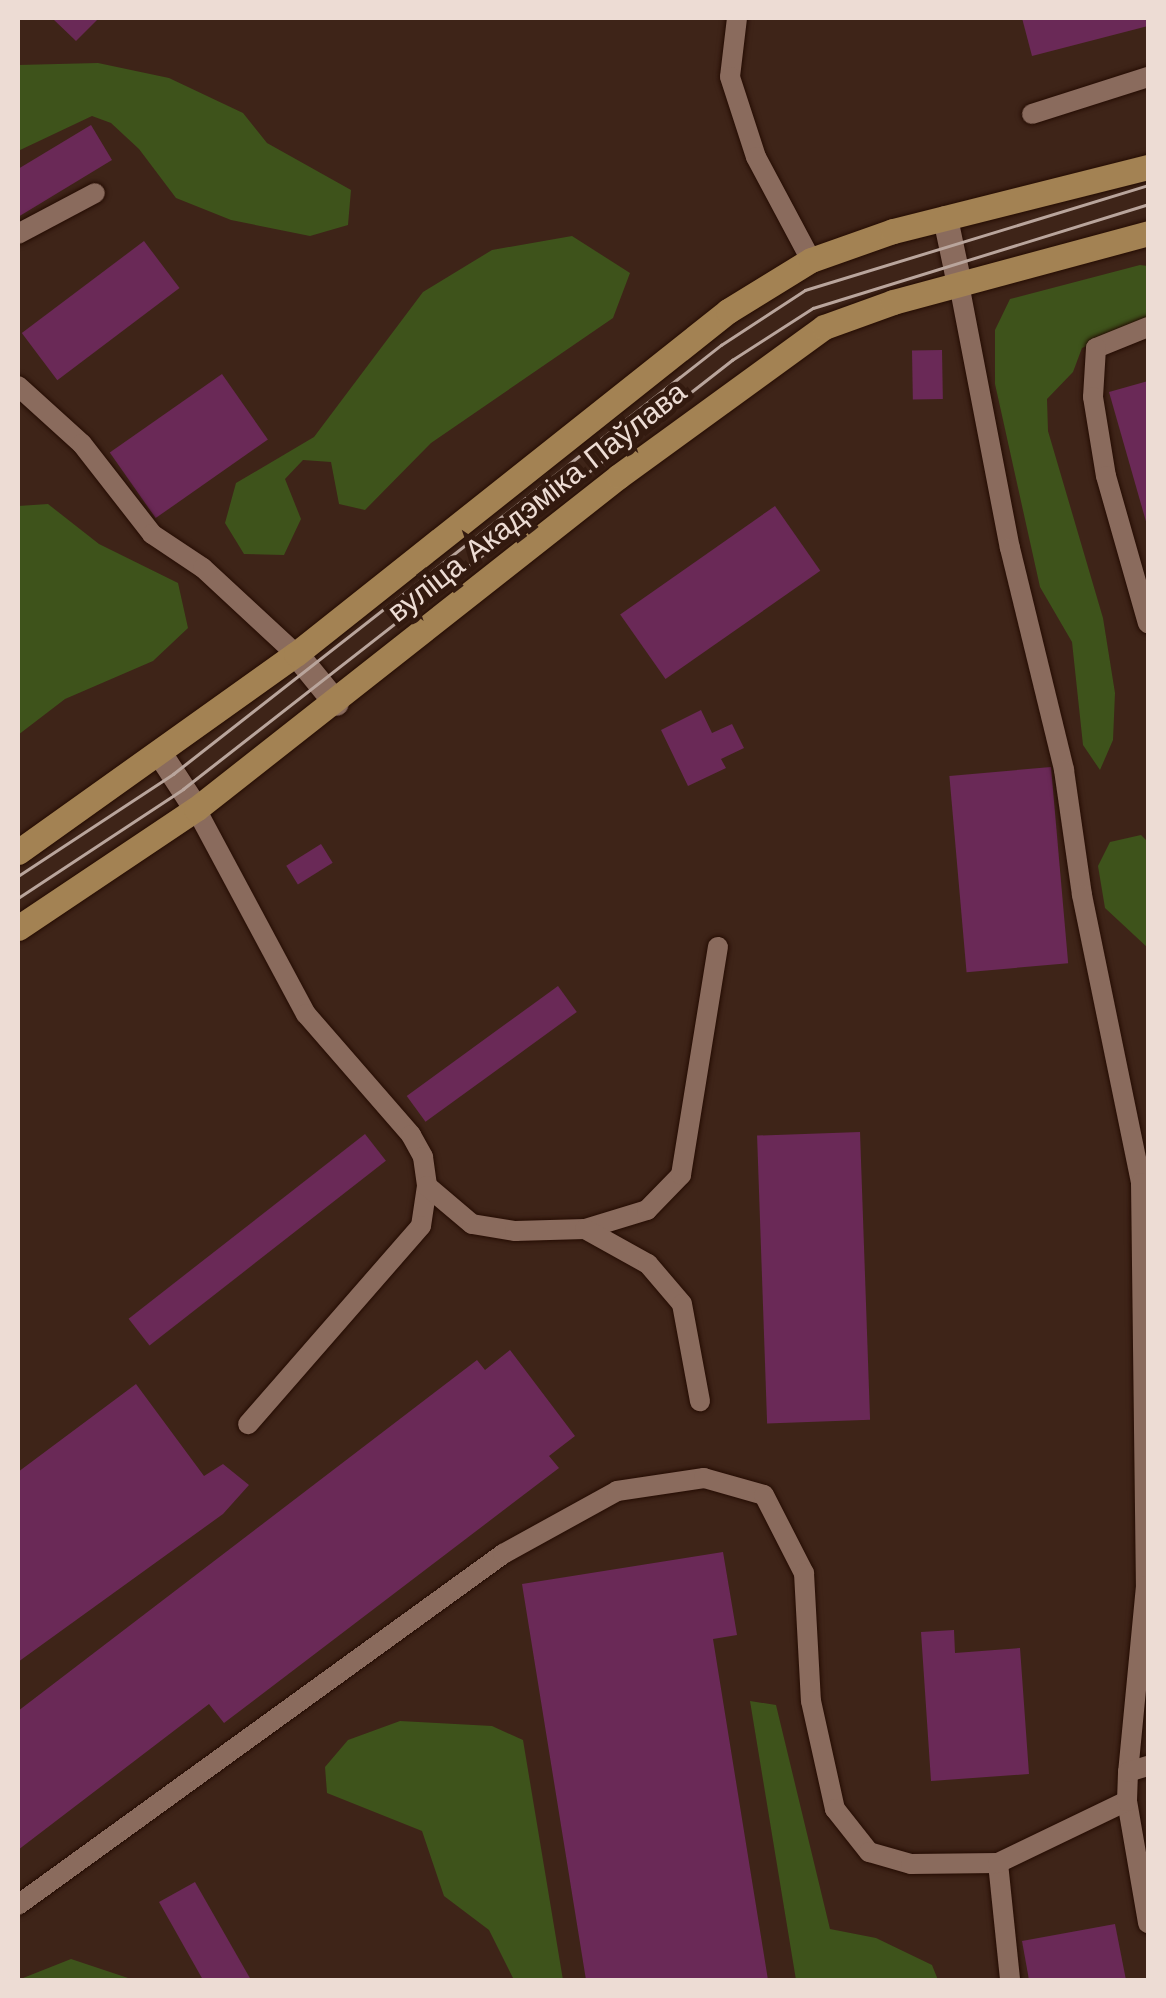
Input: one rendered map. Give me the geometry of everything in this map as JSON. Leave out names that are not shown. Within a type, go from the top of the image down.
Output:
[{"type":"main road","name":"вуліца Акадэміка Паўлава","points":[[18,852],[296,654],[728,310],[811,260],[945,218],[1148,166]]},
{"type":"main road","name":"вуліца Акадэміка Паўлава","points":[[18,928],[196,809],[758,370],[824,327],[959,284],[1148,233]]},
{"type":"street","points":[[945,218],[959,284]]},
{"type":"street","points":[[296,654],[336,703]]},
{"type":"street","points":[[160,754],[196,809]]},
{"type":"lane","points":[[737,18],[730,78],[756,157],[811,260]]},
{"type":"lane","points":[[1032,114],[1148,77]]},
{"type":"lane","points":[[18,234],[95,192]]},
{"type":"lane","points":[[959,284],[1010,548],[1064,770],[1082,895],[1141,1184],[1146,1586],[1138,1769],[1127,1801],[1148,1923]]},
{"type":"lane","points":[[1148,327],[1096,348],[1092,396],[1106,476],[1148,622]]},
{"type":"lane","points":[[18,386],[82,444],[152,534],[204,568],[296,654]]},
{"type":"lane","points":[[196,809],[306,1014],[411,1136],[423,1156],[426,1186],[421,1226],[248,1424]]},
{"type":"lane","points":[[426,1186],[472,1224],[515,1231],[586,1229],[647,1210],[680,1176],[718,947]]},
{"type":"lane","points":[[586,1229],[648,1264],[682,1304],[700,1401]]},
{"type":"lane","points":[[18,1904],[503,1554],[617,1491],[704,1478],[764,1495],[804,1572],[812,1701],[835,1810],[868,1852],[911,1864],[998,1862],[1127,1801]]},
{"type":"lane","points":[[998,1862],[1010,1980]]},
{"type":"green space","points":[[98,63],[169,78],[243,113],[267,143],[351,190],[348,225],[310,236],[231,220],[176,198],[139,149],[111,123],[92,116],[18,151],[18,65]]},
{"type":"green space","points":[[572,236],[630,273],[613,318],[431,443],[365,510],[339,504],[331,462],[303,460],[285,479],[301,519],[284,555],[244,554],[225,523],[236,483],[314,437],[423,292],[492,250]]},
{"type":"green space","points":[[1148,266],[1148,319],[1082,348],[1073,372],[1047,399],[1048,431],[1103,618],[1115,693],[1113,740],[1100,770],[1083,745],[1072,642],[1040,587],[995,384],[995,330],[1010,299]]},
{"type":"green space","points":[[48,504],[99,544],[178,583],[188,628],[153,661],[65,699],[18,735],[18,506]]},
{"type":"green space","points":[[1141,835],[1148,842],[1148,948],[1105,908],[1098,866],[1110,842]]},
{"type":"green space","points":[[750,1701],[776,1705],[830,1929],[876,1938],[932,1965],[938,1980],[796,1980]]},
{"type":"green space","points":[[400,1721],[492,1726],[523,1740],[563,1980],[514,1980],[489,1930],[444,1896],[422,1831],[327,1793],[325,1767],[348,1740]]},
{"type":"green space","points":[[71,1959],[131,1979],[132,1980],[18,1980]]},
{"type":"building","points":[[52,18],[99,18],[76,41]]},
{"type":"building","points":[[1022,18],[1148,18],[1148,26],[1032,56]]},
{"type":"building","points":[[91,125],[112,160],[18,217],[18,169]]},
{"type":"building","points":[[144,241],[180,288],[57,380],[22,333]]},
{"type":"building","points":[[942,350],[943,399],[913,400],[912,351]]},
{"type":"building","points":[[222,374],[268,440],[156,518],[110,453]]},
{"type":"building","points":[[1148,381],[1148,525],[1147,525],[1109,392]]},
{"type":"building","points":[[775,506],[820,571],[665,679],[620,614]]},
{"type":"building","points":[[701,710],[712,733],[732,724],[744,748],[721,759],[726,768],[688,786],[661,730]]},
{"type":"building","points":[[1051,767],[1068,963],[967,972],[949,776]]},
{"type":"building","points":[[321,844],[333,863],[298,884],[286,866]]},
{"type":"building","points":[[558,986],[577,1012],[426,1122],[407,1096]]},
{"type":"building","points":[[860,1132],[870,1420],[767,1423],[757,1136]]},
{"type":"building","points":[[365,1134],[386,1161],[150,1345],[129,1319]]},
{"type":"building","points":[[510,1350],[575,1436],[549,1456],[559,1468],[224,1723],[209,1704],[18,1850],[18,1711],[477,1360],[485,1370]]},
{"type":"building","points":[[136,1384],[204,1476],[223,1464],[249,1485],[223,1514],[18,1662],[18,1472]]},
{"type":"building","points":[[723,1552],[737,1635],[713,1639],[768,1980],[586,1980],[522,1584]]},
{"type":"building","points":[[954,1630],[955,1653],[1020,1648],[1029,1774],[931,1781],[921,1632]]},
{"type":"building","points":[[195,1882],[251,1980],[203,1980],[159,1902]]},
{"type":"building","points":[[1115,1924],[1126,1980],[1029,1980],[1022,1941]]},
{"type":"tram line","points":[[18,876],[173,774],[721,345],[805,290],[1148,185]]},
{"type":"tram line","points":[[18,898],[183,789],[732,360],[813,308],[1148,204]]}]
